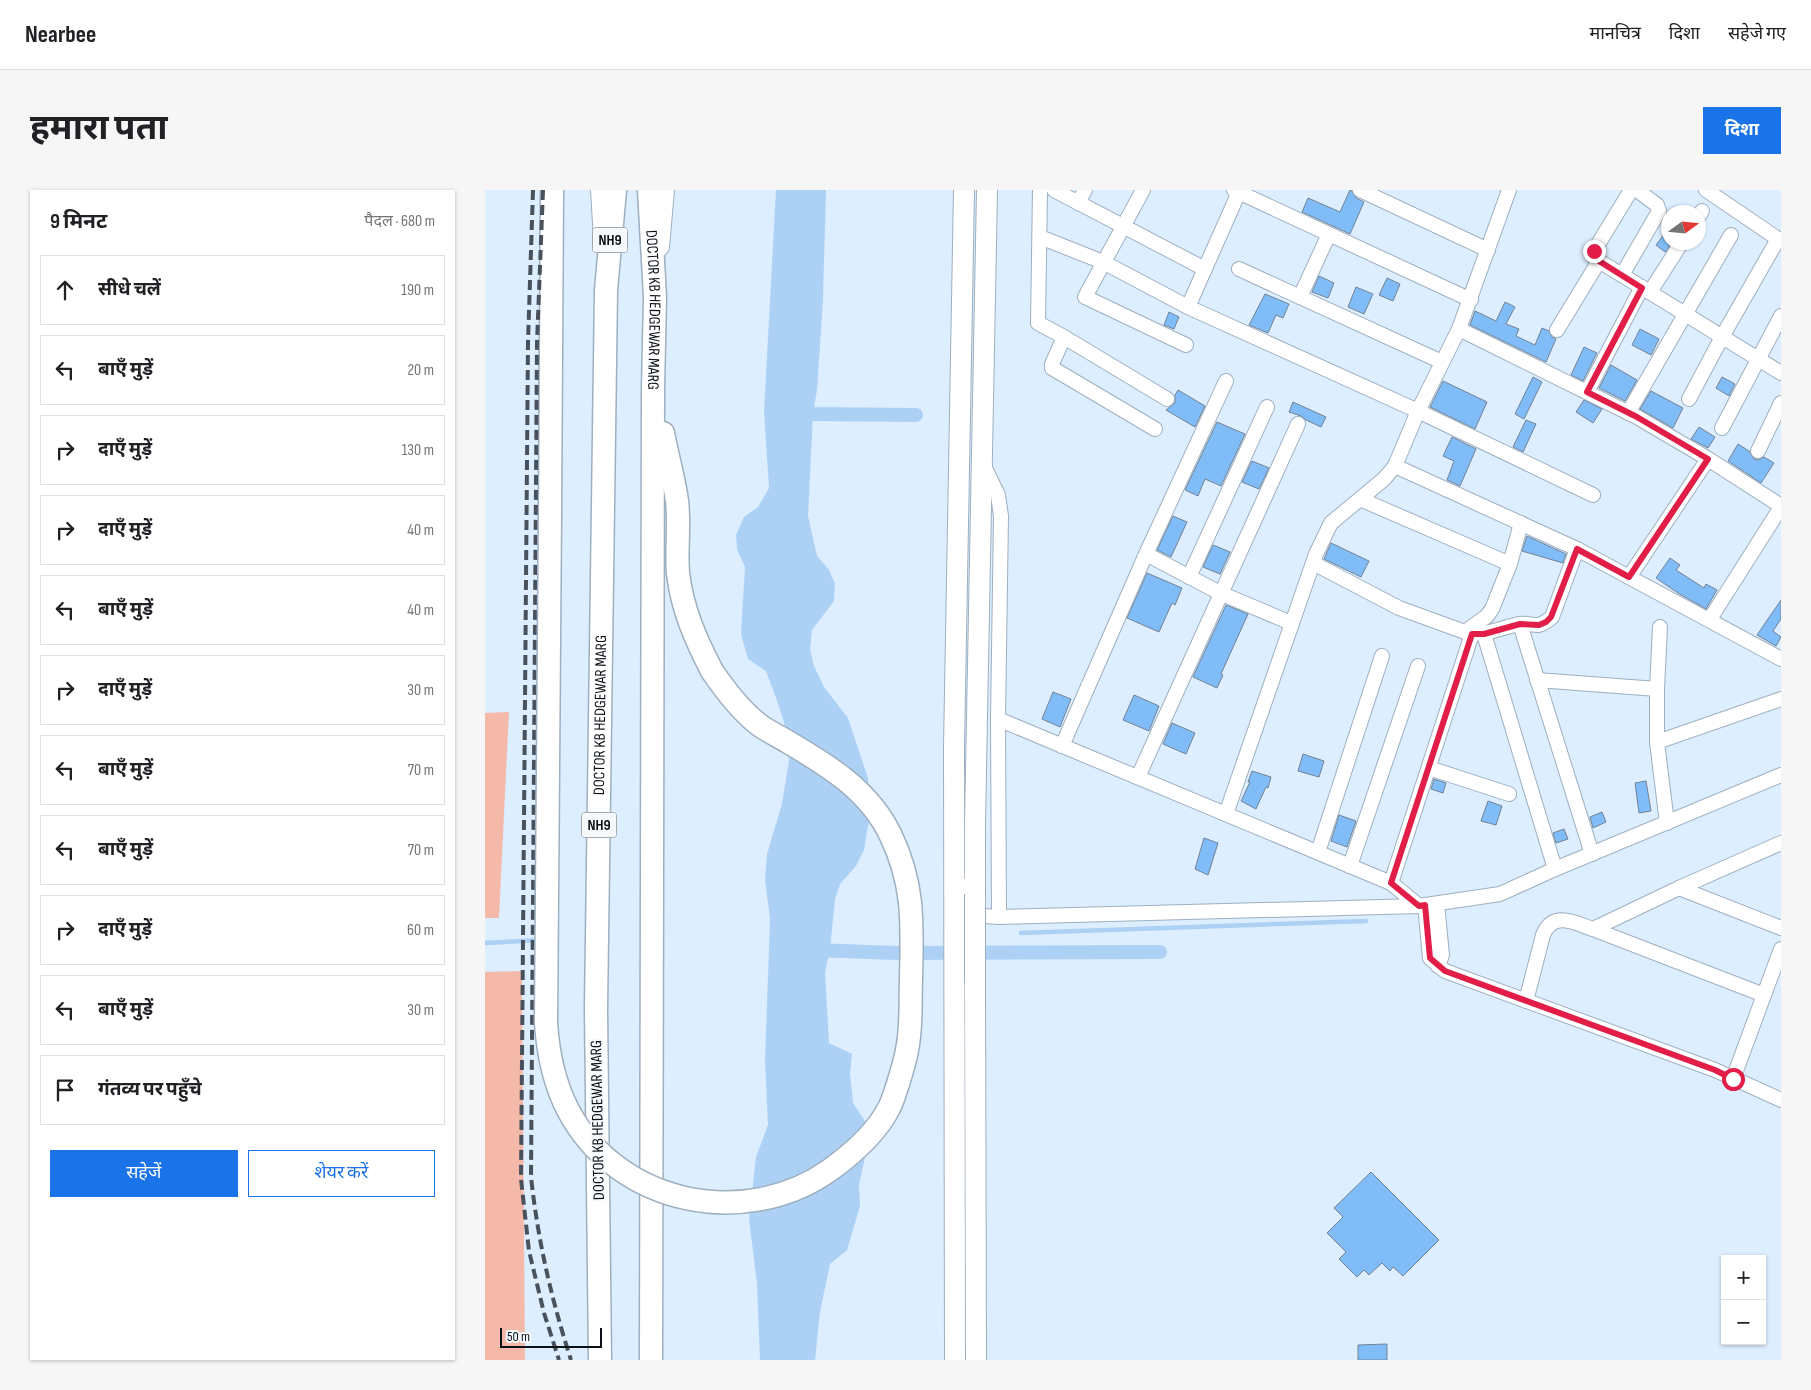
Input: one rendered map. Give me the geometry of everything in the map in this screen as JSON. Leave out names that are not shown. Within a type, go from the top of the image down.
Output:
[{"type":"highway","points":[[552,190],[546,1022],[548,1047],[558,1087],[569,1112],[609,1161],[656,1189],[692,1200],[719,1203],[765,1200],[804,1186],[822,1176],[854,1151],[878,1124],[889,1108],[907,1050],[910,1028],[912,920],[907,879],[891,834],[868,801],[855,787],[840,775],[757,723],[727,693],[712,670],[688,620],[681,596],[678,572],[677,501],[653,388]]},
{"type":"highway","name":"DOCTOR KB HEDGEWAR MARG","points":[[600,1360],[596,1010],[606,290],[615,190]]},
{"type":"highway","name":"DOCTOR KB HEDGEWAR MARG","points":[[649,190],[655,297],[653,388],[651,1360]]},
{"type":"main road","points":[[955,1360],[954,747],[963,190]]},
{"type":"main road","points":[[976,1360],[975,813],[987,190]]},
{"type":"street","points":[[600,190],[606,290]]},
{"type":"street","points":[[655,297],[665,190]]},
{"type":"street","points":[[1040,190],[1038,323],[1167,399]]},
{"type":"street","points":[[1054,190],[1123,228],[1205,269]]},
{"type":"street","points":[[1078,203],[1085,190]]},
{"type":"street","points":[[1143,190],[1085,297],[1186,345]]},
{"type":"street","points":[[1360,190],[1488,250]]},
{"type":"street","points":[[1631,190],[1594,251],[1594,257],[1781,373]]},
{"type":"street","points":[[1622,275],[1659,211],[1657,205],[1637,190]]},
{"type":"street","points":[[1689,399],[1722,337],[1779,240],[1706,190]]},
{"type":"street","points":[[1188,307],[1237,191],[1471,300]]},
{"type":"street","points":[[1226,814],[1313,563],[1331,523],[1384,479],[1395,466],[1418,411],[1459,329],[1471,300],[1488,250],[1504,192]]},
{"type":"street","points":[[1301,297],[1329,234]]},
{"type":"street","points":[[1628,413],[1731,235]]},
{"type":"street","points":[[1040,237],[1103,262],[1188,307],[1418,411],[1593,495]]},
{"type":"street","points":[[1587,392],[1646,290],[1676,250]]},
{"type":"street","points":[[1557,330],[1599,261]]},
{"type":"street","points":[[1239,269],[1442,362]]},
{"type":"street","points":[[1722,428],[1781,316]]},
{"type":"street","points":[[1459,329],[1628,413],[1708,459],[1781,506],[1710,619]]},
{"type":"street","points":[[1064,337],[1052,368],[1155,429]]},
{"type":"street","points":[[1062,746],[1146,554],[1226,382]]},
{"type":"street","points":[[1758,451],[1781,403]]},
{"type":"street","points":[[1189,577],[1267,407]]},
{"type":"street","points":[[1138,777],[1298,424]]},
{"type":"street","points":[[1629,577],[1708,459]]},
{"type":"street","points":[[982,462],[998,495],[1001,516],[998,719],[999,917]]},
{"type":"street","points":[[1395,466],[1577,549],[1710,619],[1781,659]]},
{"type":"street","points":[[1360,499],[1509,564]]},
{"type":"street","points":[[1391,883],[1473,633],[1492,609],[1509,564],[1521,523]]},
{"type":"street","points":[[1313,563],[1399,608],[1473,633],[1520,624],[1539,625],[1546,622],[1551,617],[1577,549]]},
{"type":"street","points":[[1146,554],[1220,593],[1291,623]]},
{"type":"street","points":[[1520,624],[1592,854]]},
{"type":"street","points":[[1660,627],[1657,742],[1667,823]]},
{"type":"street","points":[[1473,633],[1555,869]]},
{"type":"street","points":[[1318,852],[1382,656]]},
{"type":"street","points":[[1350,866],[1419,666]]},
{"type":"street","points":[[1537,680],[1657,689]]},
{"type":"street","points":[[1657,742],[1781,699]]},
{"type":"street","points":[[998,719],[1391,883],[1429,909],[1436,959],[1445,971],[1715,1070],[1781,1100]]},
{"type":"street","points":[[1429,768],[1509,794]]},
{"type":"street","points":[[955,876],[962,890],[969,915],[999,917],[1429,909],[1500,894],[1555,869],[1781,776]]},
{"type":"street","points":[[1593,929],[1679,888],[1781,843]]},
{"type":"street","points":[[1679,888],[1781,928]]},
{"type":"street","points":[[1526,1001],[1545,930],[1551,922],[1560,920],[1593,929],[1764,995]]},
{"type":"street","points":[[1733,1079],[1781,949]]},
{"type":"shaded area","points":[[509,712],[499,918],[485,918],[485,713]]},
{"type":"shaded area","points":[[522,971],[525,1360],[485,1360],[485,972]]},
{"type":"water","points":[[776,190],[826,190],[823,299],[817,390],[813,414],[808,516],[817,556],[829,570],[835,584],[834,601],[812,630],[810,649],[814,666],[824,687],[848,718],[868,778],[869,820],[864,850],[856,866],[840,884],[835,899],[830,950],[825,972],[829,1043],[852,1054],[850,1073],[853,1103],[865,1121],[865,1158],[859,1184],[860,1206],[847,1250],[830,1264],[820,1312],[815,1360],[760,1360],[757,1283],[749,1219],[756,1157],[768,1125],[765,1060],[770,919],[765,879],[767,854],[782,804],[789,761],[784,722],[766,671],[748,659],[741,634],[745,567],[737,549],[736,535],[744,517],[758,507],[769,488],[764,411]]},
{"type":"building","points":[[1350,190],[1356,198],[1364,202],[1350,234],[1302,212],[1308,198],[1340,212]]},
{"type":"building","points":[[1661,238],[1661,249],[1656,245]]},
{"type":"building","points":[[1319,276],[1334,283],[1328,298],[1312,292]]},
{"type":"building","points":[[1387,278],[1400,284],[1393,301],[1379,295]]},
{"type":"building","points":[[1356,287],[1373,294],[1364,314],[1348,307]]},
{"type":"building","points":[[1265,294],[1289,304],[1283,318],[1276,315],[1268,333],[1249,325]]},
{"type":"building","points":[[1505,302],[1515,307],[1506,324],[1519,329],[1516,336],[1535,345],[1542,328],[1549,331],[1552,337],[1556,339],[1546,362],[1470,325],[1475,311],[1496,321]]},
{"type":"building","points":[[1169,312],[1179,317],[1174,329],[1164,325]]},
{"type":"building","points":[[1640,329],[1659,339],[1651,355],[1632,345]]},
{"type":"building","points":[[1584,347],[1597,353],[1583,381],[1571,375]]},
{"type":"building","points":[[1611,365],[1637,380],[1625,401],[1599,388]]},
{"type":"building","points":[[1533,377],[1542,382],[1524,419],[1515,414]]},
{"type":"building","points":[[1722,377],[1735,384],[1729,396],[1716,388]]},
{"type":"building","points":[[1443,381],[1487,402],[1475,429],[1430,407]]},
{"type":"building","points":[[1178,390],[1205,406],[1195,427],[1166,410],[1175,403],[1175,395]]},
{"type":"building","points":[[1651,391],[1683,408],[1673,428],[1640,409]]},
{"type":"building","points":[[1584,400],[1602,409],[1593,423],[1576,412]]},
{"type":"building","points":[[1293,402],[1326,417],[1321,427],[1289,412]]},
{"type":"building","points":[[1526,420],[1536,424],[1523,452],[1513,447]]},
{"type":"building","points":[[1217,422],[1245,434],[1221,486],[1205,479],[1198,496],[1185,490]]},
{"type":"building","points":[[1699,427],[1715,437],[1708,448],[1691,439]]},
{"type":"building","points":[[1452,437],[1476,449],[1460,486],[1447,480],[1454,461],[1443,456]]},
{"type":"building","points":[[1738,444],[1749,451],[1754,459],[1759,460],[1764,457],[1774,463],[1761,483],[1728,461]]},
{"type":"building","points":[[1252,461],[1269,468],[1259,489],[1242,482]]},
{"type":"building","points":[[1173,516],[1187,522],[1171,557],[1157,550]]},
{"type":"building","points":[[1527,536],[1566,554],[1563,563],[1522,551]]},
{"type":"building","points":[[1331,543],[1369,561],[1361,577],[1324,559]]},
{"type":"building","points":[[1213,545],[1230,552],[1220,574],[1203,567]]},
{"type":"building","points":[[1670,558],[1680,565],[1676,570],[1704,588],[1706,584],[1717,590],[1706,609],[1656,578]]},
{"type":"building","points":[[1147,573],[1182,588],[1175,605],[1172,603],[1159,632],[1127,618]]},
{"type":"building","points":[[1781,600],[1781,619],[1773,631],[1781,637],[1776,646],[1757,635]]},
{"type":"building","points":[[1226,605],[1248,614],[1221,674],[1223,675],[1217,688],[1193,677]]},
{"type":"building","points":[[1053,692],[1071,699],[1060,727],[1042,719]]},
{"type":"building","points":[[1134,695],[1159,706],[1149,731],[1123,720]]},
{"type":"building","points":[[1172,723],[1195,733],[1186,754],[1163,744]]},
{"type":"building","points":[[1303,754],[1324,761],[1319,777],[1298,771]]},
{"type":"building","points":[[1252,771],[1271,777],[1268,788],[1266,787],[1256,809],[1241,801],[1250,782],[1248,782]]},
{"type":"building","points":[[1434,779],[1446,783],[1443,793],[1431,789]]},
{"type":"building","points":[[1646,781],[1651,811],[1639,813],[1635,783]]},
{"type":"building","points":[[1488,801],[1502,806],[1496,825],[1481,821]]},
{"type":"building","points":[[1602,812],[1606,822],[1593,828],[1590,817]]},
{"type":"building","points":[[1339,815],[1356,821],[1347,847],[1331,841]]},
{"type":"building","points":[[1564,829],[1568,839],[1556,843],[1553,833]]},
{"type":"building","points":[[1204,838],[1218,843],[1208,875],[1195,869]]},
{"type":"building","points":[[1371,1172],[1439,1240],[1403,1276],[1393,1267],[1390,1271],[1382,1263],[1369,1275],[1364,1270],[1357,1277],[1339,1259],[1346,1252],[1327,1233],[1343,1217],[1334,1208]]},
{"type":"building","points":[[1387,1344],[1387,1360],[1358,1360],[1358,1345]]},
{"type":"waterway","points":[[797,410],[813,414],[916,415]]},
{"type":"waterway","points":[[1021,933],[1366,921]]},
{"type":"waterway","points":[[485,943],[541,940]]},
{"type":"waterway","points":[[813,950],[897,953],[1160,952]]},
{"type":"railway","points":[[533,190],[528,342],[521,1179],[529,1251],[544,1313],[559,1360]]},
{"type":"railway","points":[[543,190],[537,343],[531,1177],[537,1224],[546,1269],[571,1360]]},
{"type":"route","points":[[1594,251],[1594,257],[1599,261],[1642,288],[1587,392],[1637,417],[1708,459],[1629,577],[1577,549],[1551,617],[1546,622],[1539,625],[1520,624],[1484,634],[1472,634],[1391,883],[1419,906],[1425,905],[1430,958],[1445,971],[1715,1070],[1733,1079]]}]
